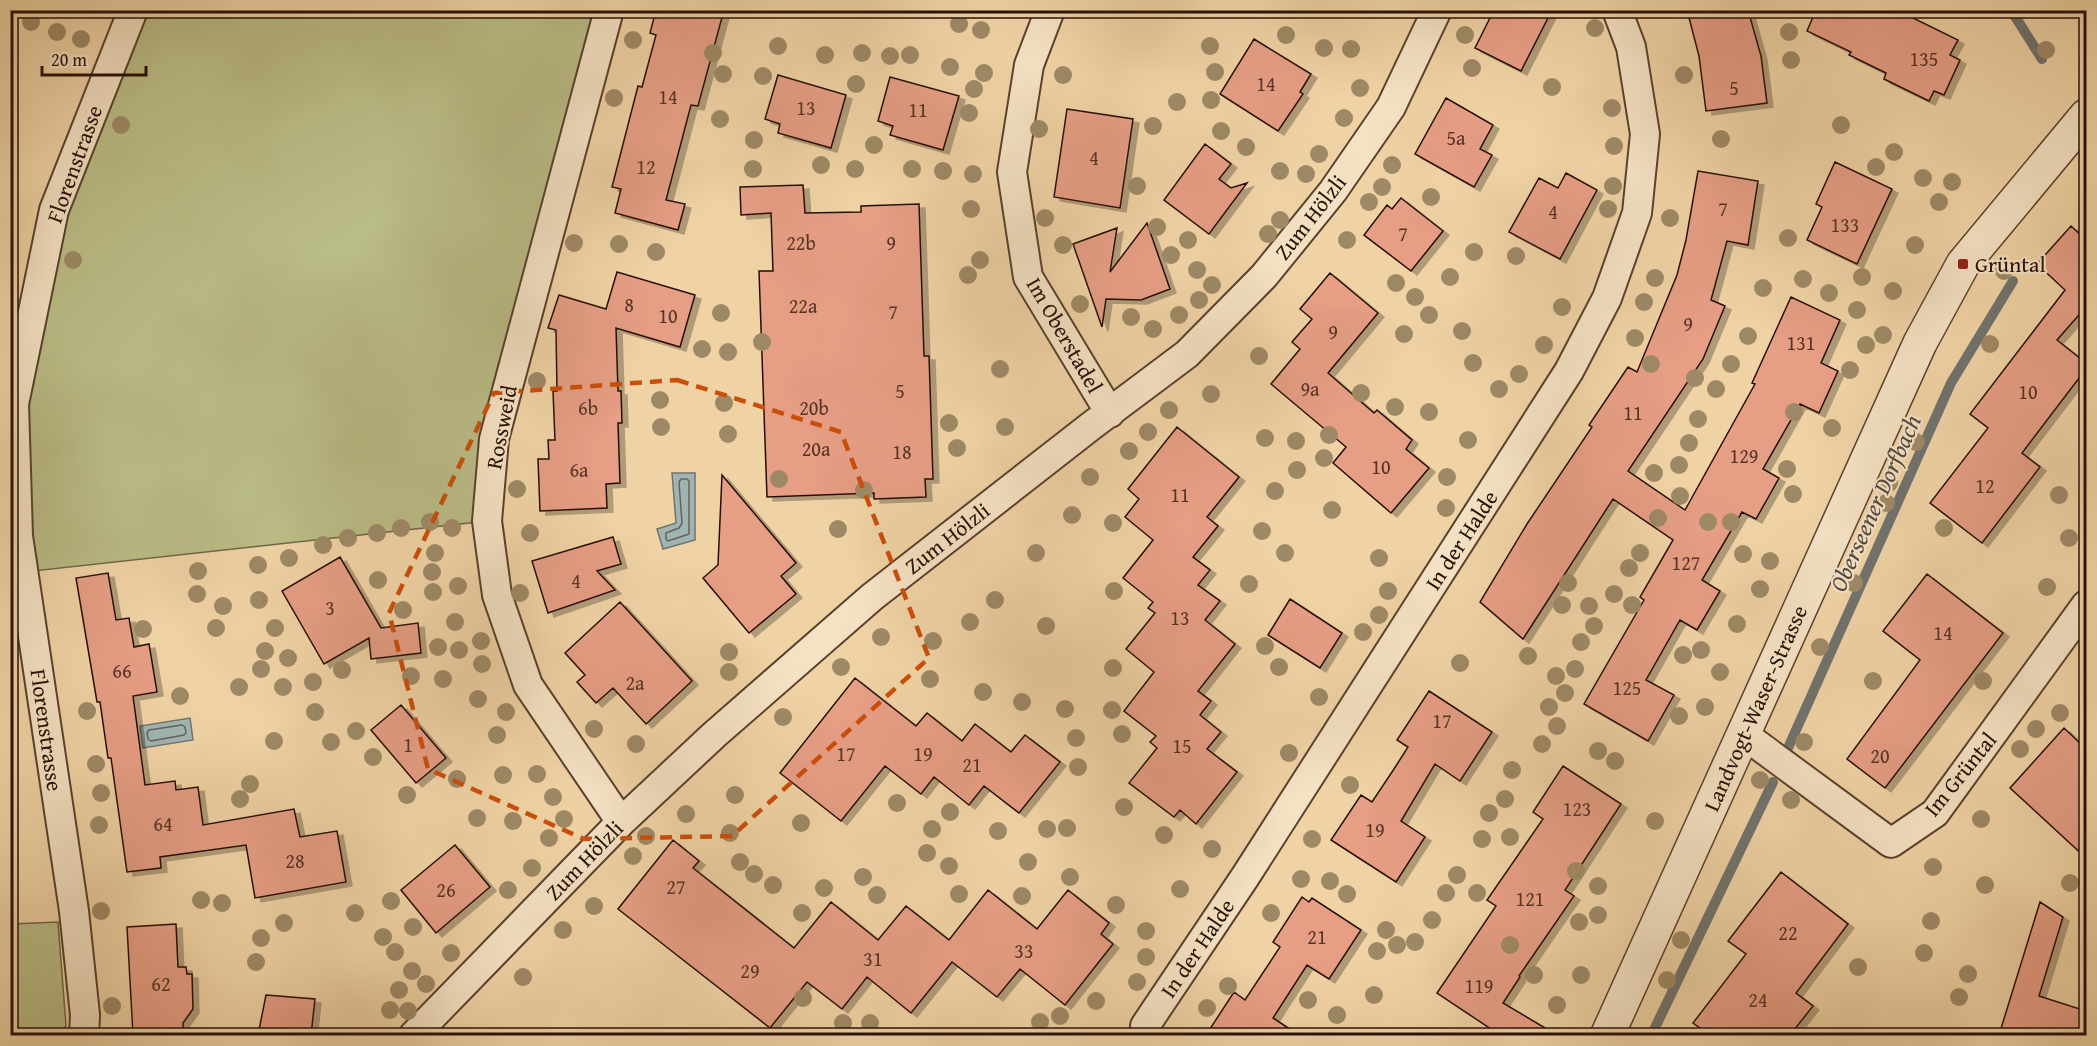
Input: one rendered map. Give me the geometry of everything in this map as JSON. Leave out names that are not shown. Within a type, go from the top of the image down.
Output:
[{"type":"street","name":"Florenstrasse","points":[[84,1035],[85,1015],[74,911],[14,536],[14,404],[54,210],[133,10]]},
{"type":"street","name":"Rossweid","points":[[609,10],[494,440],[487,521],[497,595],[528,685],[621,822]]},
{"type":"street","name":"Im Oberstadel","points":[[1050,10],[1029,64],[1012,172],[1028,277],[1110,413]]},
{"type":"street","name":"Zum Hölzli","points":[[414,1035],[621,822],[723,728],[872,597],[1187,354],[1264,276],[1333,191],[1391,107],[1437,10]]},
{"type":"street","name":"In der Halde","points":[[1145,1026],[1245,877],[1569,371],[1607,298],[1637,213],[1645,134],[1631,47],[1617,10]]},
{"type":"street","name":"Landvogt-Waser-Strasse","points":[[1607,1035],[1920,343],[1963,264],[2086,116]]},
{"type":"street","name":"Im Grüntal","points":[[1743,734],[1891,843],[1935,813],[2086,605]]},
{"type":"highlighted area","points":[[677,380],[841,432],[929,658],[732,836],[584,839],[428,769],[389,613],[494,393]]},
{"type":"green space","points":[[133,11],[609,11],[487,521],[24,572],[14,404],[54,210]]},
{"type":"green space","points":[[58,922],[66,1026],[57,1035],[11,1035],[11,924]]},
{"type":"water","points":[[672,473],[695,473],[695,540],[663,549],[657,529],[676,523]]},
{"type":"water","points":[[190,718],[193,740],[143,748],[140,726]]},
{"type":"building","points":[[656,10],[724,10],[698,106],[691,105],[666,200],[685,204],[678,230],[615,213],[621,189],[612,187],[638,86],[642,87],[656,35],[650,33]]},
{"type":"building","points":[[1494,10],[1552,10],[1521,71],[1475,48]]},
{"type":"building","points":[[1687,10],[1748,10],[1761,56],[1767,103],[1706,111],[1699,56]]},
{"type":"building","points":[[1816,10],[1897,10],[1958,40],[1950,55],[1960,60],[1944,95],[1934,91],[1929,101],[1884,79],[1886,73],[1849,55],[1851,52],[1807,31]]},
{"type":"building","points":[[1254,39],[1311,74],[1300,92],[1303,94],[1278,131],[1220,94]]},
{"type":"building","points":[[778,75],[846,95],[831,148],[778,133],[780,124],[765,119]]},
{"type":"building","points":[[890,77],[959,96],[943,150],[890,135],[893,126],[878,121]]},
{"type":"building","points":[[1446,98],[1493,125],[1480,149],[1492,155],[1474,187],[1415,154]]},
{"type":"building","points":[[1067,109],[1133,119],[1120,208],[1054,197]]},
{"type":"building","points":[[1205,144],[1231,164],[1219,179],[1231,188],[1247,183],[1209,234],[1164,200]]},
{"type":"building","points":[[1835,162],[1892,189],[1857,264],[1807,240],[1822,207],[1816,204]]},
{"type":"building","points":[[1698,171],[1758,181],[1748,245],[1727,241],[1711,300],[1725,306],[1703,359],[1628,471],[1685,510],[1755,384],[1752,383],[1791,297],[1840,320],[1821,363],[1838,371],[1819,413],[1800,404],[1763,469],[1779,478],[1769,496],[1756,519],[1742,512],[1702,580],[1720,591],[1697,630],[1680,620],[1646,680],[1674,695],[1648,741],[1584,704],[1644,600],[1640,597],[1673,540],[1613,499],[1523,639],[1480,602],[1527,524],[1592,427],[1589,425],[1628,367],[1637,372],[1677,275],[1686,240]]},
{"type":"building","points":[[1566,173],[1597,190],[1560,259],[1509,232],[1539,178],[1558,188]]},
{"type":"building","points":[[803,185],[805,213],[861,212],[861,206],[919,204],[924,356],[929,356],[933,479],[925,479],[926,497],[874,499],[874,493],[767,497],[759,271],[773,271],[771,213],[741,215],[740,187]]},
{"type":"building","points":[[1401,198],[1443,231],[1411,271],[1364,235],[1387,205],[1392,209]]},
{"type":"building","points":[[1147,223],[1170,289],[1141,300],[1106,299],[1102,327],[1073,244],[1117,228],[1110,272]]},
{"type":"building","points":[[2071,226],[2086,240],[2086,309],[2057,340],[2086,363],[2086,369],[2022,453],[2040,467],[1982,543],[1930,503],[1988,428],[1970,414],[2065,290],[2037,264]]},
{"type":"building","points":[[617,272],[695,295],[680,347],[616,328],[618,391],[621,391],[622,423],[618,423],[620,483],[606,484],[607,508],[540,511],[538,459],[549,459],[548,440],[555,440],[553,391],[557,391],[556,330],[548,328],[559,295],[606,309]]},
{"type":"building","points":[[1330,273],[1378,313],[1328,373],[1374,413],[1377,410],[1412,440],[1406,449],[1429,468],[1391,513],[1333,463],[1346,447],[1271,384],[1300,349],[1292,342],[1312,319],[1300,309]]},
{"type":"building","points":[[1177,427],[1239,477],[1207,517],[1218,526],[1193,557],[1210,570],[1198,585],[1220,601],[1205,620],[1235,644],[1198,691],[1211,701],[1200,715],[1221,732],[1207,749],[1237,772],[1196,824],[1180,810],[1174,817],[1129,783],[1157,748],[1150,742],[1156,736],[1124,711],[1154,672],[1126,649],[1155,613],[1148,608],[1153,602],[1123,578],[1153,540],[1125,517],[1139,499],[1128,489]]},
{"type":"building","points":[[722,475],[796,563],[781,576],[796,594],[749,633],[703,578],[718,565]]},
{"type":"building","points":[[613,537],[621,564],[597,571],[615,590],[548,613],[532,561]]},
{"type":"building","points":[[340,557],[381,628],[418,623],[421,653],[371,659],[369,638],[324,664],[282,591]]},
{"type":"building","points":[[108,573],[116,620],[129,618],[134,647],[149,644],[157,692],[133,696],[145,785],[175,781],[176,790],[198,787],[203,825],[294,809],[300,837],[337,831],[346,882],[255,898],[246,845],[160,857],[161,868],[127,872],[111,758],[108,758],[100,702],[97,702],[76,578]]},
{"type":"building","points":[[1927,574],[2003,633],[1885,788],[1847,759],[1920,660],[1883,631]]},
{"type":"building","points":[[1290,599],[1342,633],[1320,668],[1268,635]]},
{"type":"building","points":[[620,602],[692,681],[646,724],[613,688],[596,703],[577,682],[585,675],[565,653]]},
{"type":"building","points":[[855,678],[916,726],[927,713],[962,741],[975,724],[1011,752],[1025,735],[1060,762],[1019,813],[984,786],[969,805],[934,777],[921,794],[885,766],[841,821],[780,773]]},
{"type":"building","points":[[1429,691],[1492,732],[1460,781],[1435,764],[1401,821],[1425,837],[1396,882],[1331,840],[1361,795],[1372,802],[1394,769],[1408,747],[1397,740]]},
{"type":"building","points":[[401,705],[446,758],[416,783],[371,730]]},
{"type":"building","points":[[2064,728],[2086,749],[2086,858],[2010,788]]},
{"type":"building","points":[[1563,766],[1621,804],[1565,890],[1574,896],[1503,1003],[1557,1035],[1500,1035],[1437,993],[1496,906],[1487,900],[1543,819],[1533,812]]},
{"type":"building","points":[[673,840],[699,861],[693,868],[794,948],[831,902],[878,940],[906,906],[949,940],[988,890],[1037,929],[1068,890],[1109,923],[1101,934],[1113,944],[1065,1005],[1020,969],[997,997],[952,962],[911,1013],[867,977],[842,1009],[807,982],[770,1028],[618,909]]},
{"type":"building","points":[[455,845],[490,887],[436,933],[401,890]]},
{"type":"building","points":[[1781,872],[1848,924],[1796,993],[1813,1006],[1790,1035],[1710,1035],[1693,1023],[1746,954],[1728,941]]},
{"type":"building","points":[[1302,897],[1309,902],[1312,898],[1361,930],[1329,979],[1307,965],[1273,1018],[1299,1035],[1206,1035],[1234,992],[1245,1000],[1280,947],[1273,942]]},
{"type":"building","points":[[2040,902],[2063,917],[2039,996],[2086,1011],[2086,1017],[2080,1035],[1999,1035]]},
{"type":"building","points":[[176,924],[178,967],[186,967],[187,974],[192,974],[193,1009],[183,1023],[183,1035],[133,1035],[127,927]]},
{"type":"building","points":[[266,995],[315,999],[311,1035],[258,1035]]},
{"type":"waterway","name":"Oberseener Dorfbach","points":[[2011,10],[2042,59]]},
{"type":"waterway","name":"Oberseener Dorfbach","points":[[1788,748],[1951,383],[2013,281]]},
{"type":"waterway","name":"Oberseener Dorfbach","points":[[1651,1036],[1773,782]]},
{"type":"place","name":"Grüntal","points":[[1963,264]]}]
